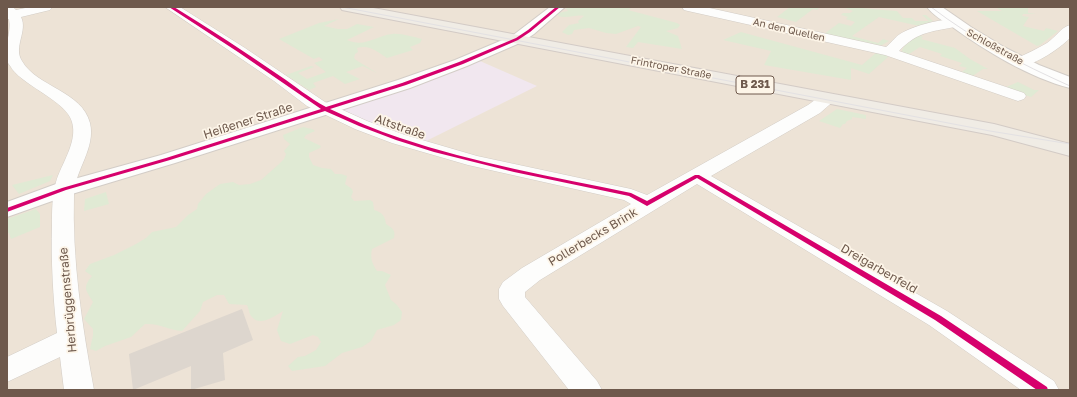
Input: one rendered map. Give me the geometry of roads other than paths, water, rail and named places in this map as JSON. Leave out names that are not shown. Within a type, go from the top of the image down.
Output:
[{"type":"main road","name":"Frintroper Straße","points":[[348,7],[994,130],[1070,139]]},
{"type":"main road","name":"Frintroper Straße","points":[[994,130],[1070,150]]},
{"type":"street","points":[[9,13],[46,7]]},
{"type":"street","name":"Altstraße","points":[[171,7],[202,26],[324,108],[376,131],[419,146],[480,162],[631,195],[647,204]]},
{"type":"street","name":"An den Quellen","points":[[688,7],[889,52],[1018,96]]},
{"type":"street","name":"Schloßstraße","points":[[934,7],[974,37],[1020,62],[1067,83]]},
{"type":"street","points":[[477,32],[514,28],[555,9]]},
{"type":"street","name":"Heißener Straße","points":[[7,210],[64,189],[168,159],[428,75],[517,39],[555,9]]},
{"type":"street","name":"Herbrüggenstraße","points":[[9,13],[16,19],[17,24],[12,50],[16,64],[24,72],[72,108],[81,122],[81,139],[64,189],[62,256],[71,339],[79,390]]},
{"type":"street","points":[[889,52],[912,33],[954,23]]},
{"type":"street","points":[[1020,62],[1047,49],[1070,29]]},
{"type":"street","name":"Pollerbecks Brink","points":[[587,390],[512,299],[512,289],[531,274],[647,204],[814,109],[828,99]]},
{"type":"street","name":"Dreigarbenfeld","points":[[697,176],[932,314],[1044,390]]},
{"type":"street","points":[[7,370],[71,339]]},
{"type":"tram line","points":[[342,7],[990,131],[1070,144]]},
{"type":"tram line","points":[[931,7],[947,19],[998,51],[1070,86]]}]
